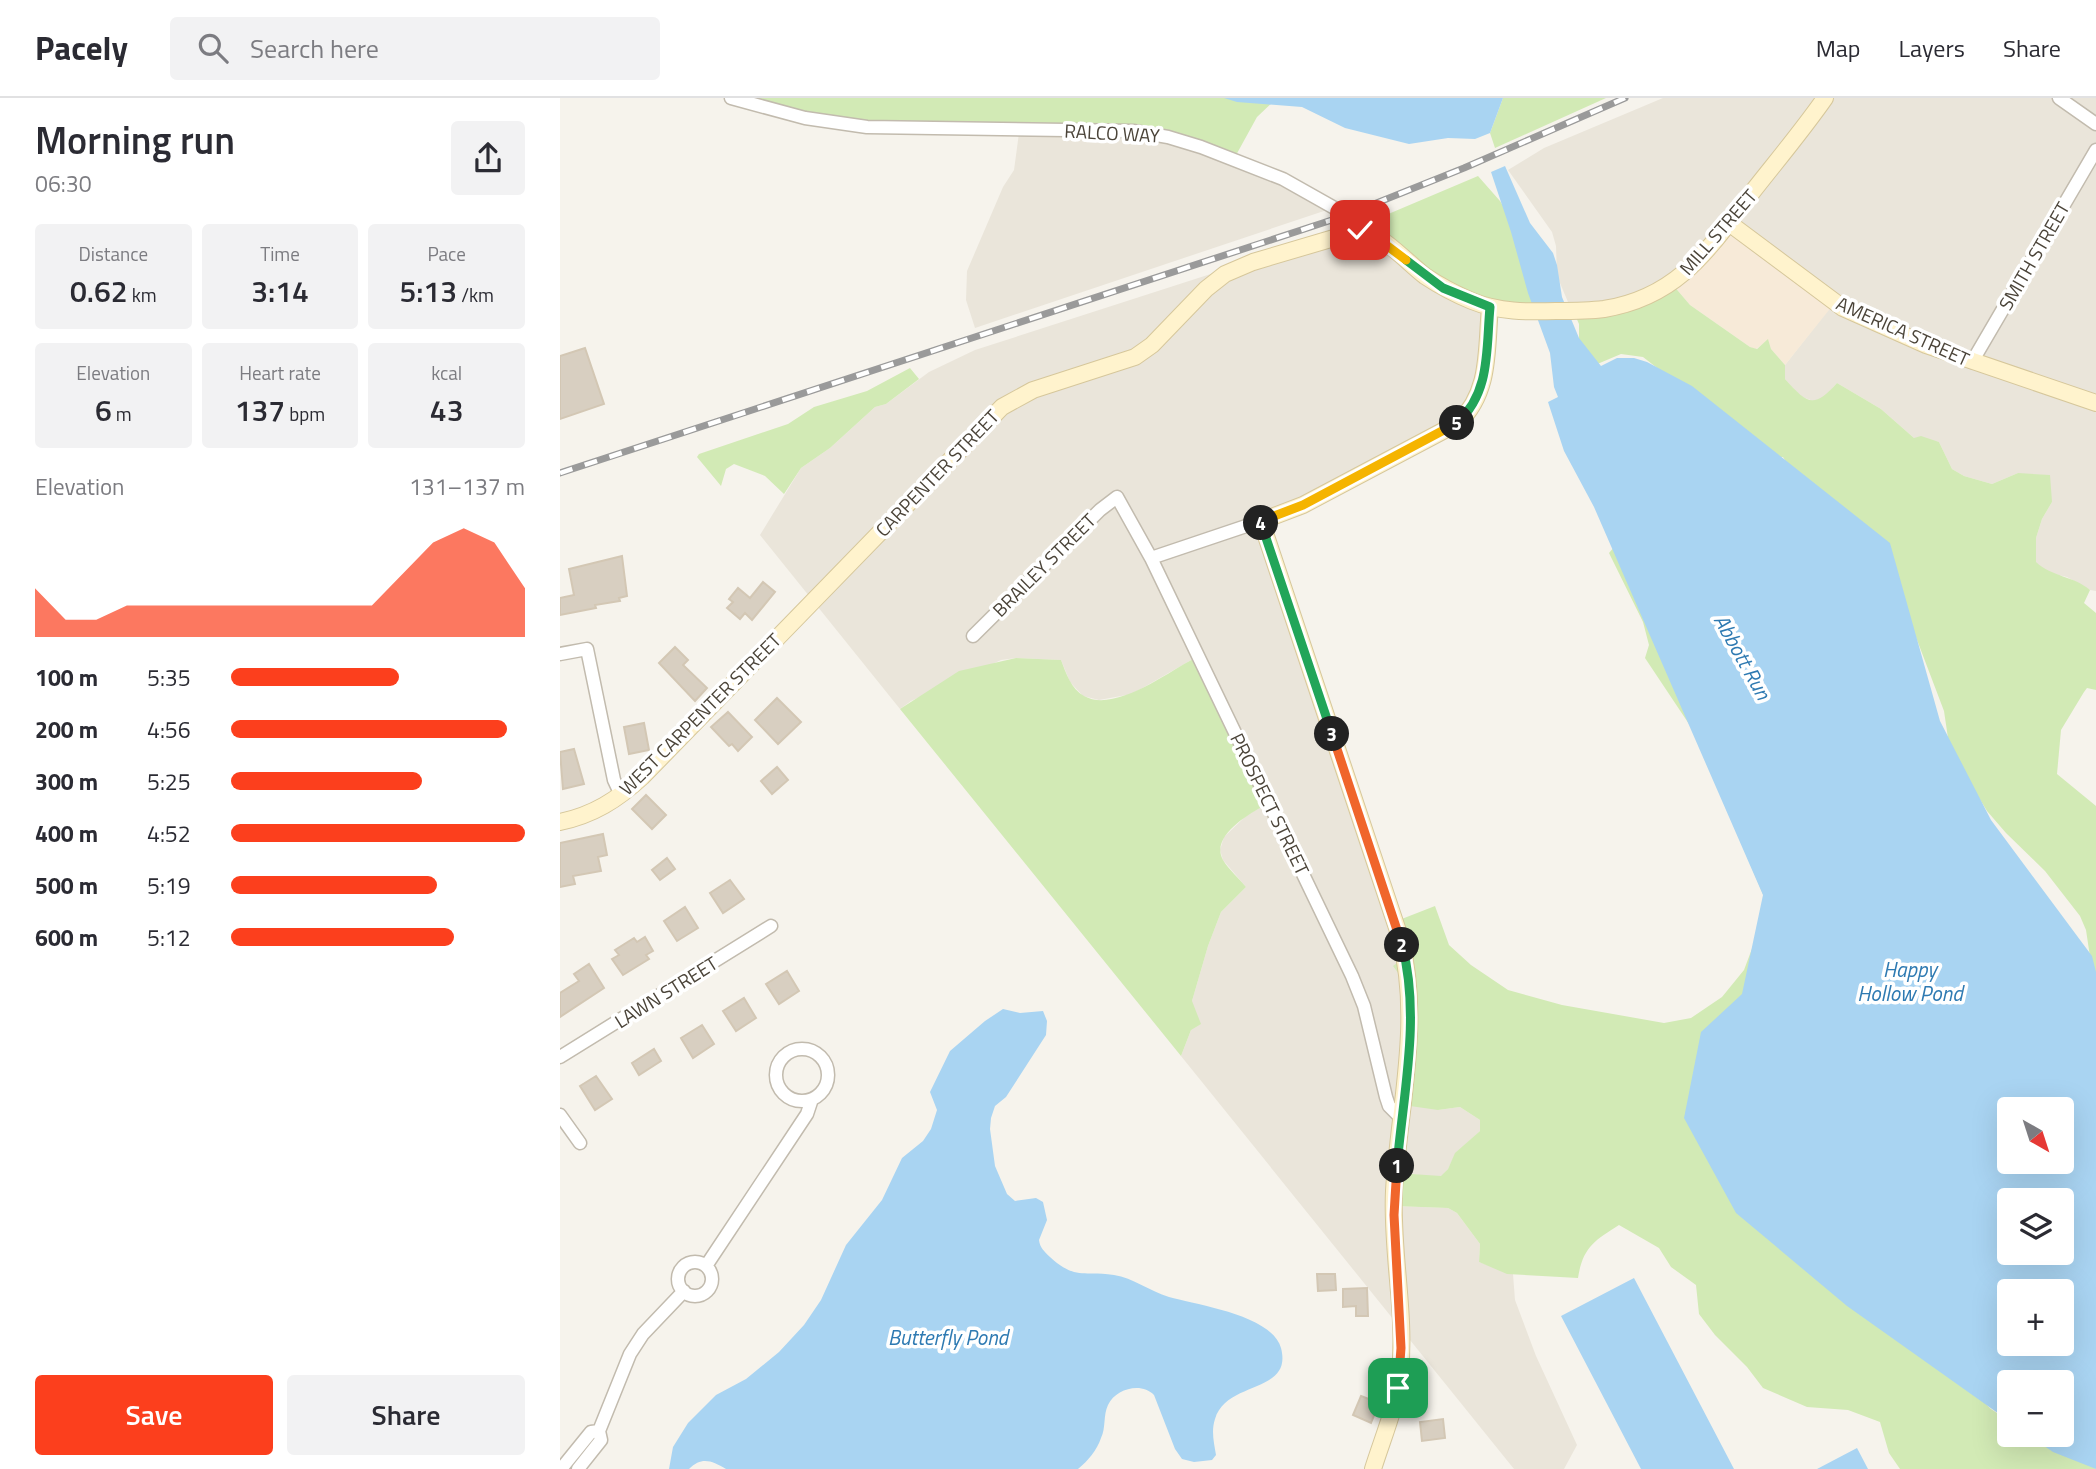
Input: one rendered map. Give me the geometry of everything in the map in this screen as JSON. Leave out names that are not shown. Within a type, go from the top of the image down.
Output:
[{"type":"street","name":"RALCO WAY","points":[[731,98],[805,118],[859,127],[1133,131],[1168,136],[1201,146],[1283,179],[1338,210],[1354,231],[1367,231],[1443,288],[1490,307]]},
{"type":"street","name":"MILL STREET","points":[[1490,307],[1525,312],[1603,309],[1640,299],[1674,281],[1688,271],[1729,223],[1825,98]]},
{"type":"street","points":[[2059,98],[2096,124]]},
{"type":"street","name":"SMITH STREET","points":[[1972,362],[2096,150]]},
{"type":"street","name":"AMERICA STREET","points":[[1729,223],[1843,308],[1926,345],[2096,402]]},
{"type":"street","name":"CARPENTER STREET","points":[[827,586],[994,414],[1011,401],[1033,390],[1135,357],[1152,345],[1206,289],[1225,274],[1253,262],[1354,231]]},
{"type":"street","points":[[1151,558],[1303,505],[1458,423],[1471,410],[1480,392],[1490,307]]},
{"type":"street","name":"PROSPECT STREET","points":[[1117,496],[1151,558],[1352,976],[1364,1006],[1385,1097],[1389,1106],[1401,1118]]},
{"type":"street","name":"BRAILEY STREET","points":[[972,636],[1117,496]]},
{"type":"street","points":[[1261,521],[1405,957],[1410,1023],[1394,1215],[1401,1348],[1398,1388],[1373,1469]]},
{"type":"street","name":"WEST CARPENTER STREET","points":[[560,822],[588,814],[621,795],[827,586]]},
{"type":"street","points":[[560,654],[587,649],[614,780],[621,795]]},
{"type":"street","name":"LAWN STREET","points":[[560,1057],[771,926]]},
{"type":"street","points":[[706,1266],[807,1114],[812,1099],[825,1087],[827,1069],[818,1054],[811,1050],[795,1049],[781,1059],[777,1066],[777,1082],[786,1095],[794,1100],[812,1099]]},
{"type":"street","points":[[560,1115],[580,1143]]},
{"type":"street","points":[[696,1262],[706,1266],[712,1281],[708,1290],[699,1296],[684,1292],[679,1276],[685,1266],[696,1262]]},
{"type":"street","points":[[578,1469],[600,1440],[599,1431],[630,1354],[643,1334],[684,1292]]},
{"type":"street","points":[[561,1469],[591,1432],[599,1431]]},
{"type":"shaded area","points":[[1663,98],[2096,98],[2096,591],[2067,577],[2046,572],[2036,563],[2036,538],[2042,519],[2052,502],[2018,473],[1992,484],[1964,476],[1952,469],[1939,442],[1914,438],[1881,409],[1837,383],[1823,399],[1813,401],[1800,396],[1785,379],[1785,365],[1832,305],[1705,243],[1667,278],[1618,300],[1573,306],[1568,302],[1557,276],[1556,246],[1552,232],[1508,170],[1544,148]]},
{"type":"shaded area","points":[[1143,129],[1208,147],[1333,208],[975,328],[966,300],[967,271],[1003,187],[1014,170],[1019,133]]},
{"type":"shaded area","points":[[1728,222],[1833,305],[1785,365],[1771,349],[1768,340],[1756,349],[1750,347],[1690,305],[1667,278]]},
{"type":"shaded area","points":[[1360,226],[1489,304],[1477,378],[1464,411],[1261,523],[1398,936],[1402,978],[1438,1110],[1460,1107],[1480,1120],[1480,1131],[1456,1153],[1441,1177],[1397,1173],[1394,1206],[1448,1208],[1457,1213],[1480,1244],[1479,1262],[1513,1274],[1515,1300],[1536,1356],[1577,1445],[1564,1469],[1514,1469],[1181,1056],[1191,1030],[1192,1001],[1221,912],[1246,887],[1223,860],[1220,850],[1224,837],[1248,814],[1264,806],[1193,659],[1132,694],[1099,700],[1083,696],[1070,682],[1061,660],[1001,660],[911,701],[900,709],[760,535],[801,468],[830,448],[875,407],[886,404],[929,372],[975,350]]},
{"type":"green space","points":[[732,98],[1277,98],[1257,117],[1235,157],[1150,130],[837,123]]},
{"type":"green space","points":[[1503,98],[1606,98],[1495,148],[1490,133]]},
{"type":"green space","points":[[1478,176],[1513,221],[1535,305],[1496,305],[1435,285],[1360,226]]},
{"type":"green space","points":[[1667,278],[1690,305],[1750,347],[1757,349],[1768,339],[1771,349],[1785,365],[1785,379],[1805,398],[1816,400],[1837,383],[1881,409],[1914,438],[1921,436],[1939,442],[1952,469],[1964,476],[1992,484],[2018,473],[2050,475],[2052,502],[2042,519],[2036,538],[2036,562],[2090,590],[2084,603],[2096,613],[2096,690],[2087,688],[2061,730],[2057,774],[2096,806],[2096,985],[2086,930],[2080,916],[2045,871],[1987,811],[1948,738],[1944,711],[1892,574],[1795,476],[1783,457],[1772,457],[1643,357],[1621,354],[1595,365],[1579,342],[1579,324],[1572,308],[1618,300]]},
{"type":"green space","points":[[910,368],[919,379],[886,404],[875,407],[830,448],[801,468],[784,494],[765,476],[734,464],[726,469],[721,486],[697,457],[699,454],[788,424],[814,407],[867,391]]},
{"type":"green space","points":[[1615,546],[1638,582],[1963,1382],[1997,1413],[1997,1447],[2060,1447],[2096,1469],[1900,1469],[1889,1453],[1880,1422],[1848,1410],[1807,1407],[1763,1388],[1699,1314],[1696,1285],[1671,1267],[1659,1248],[1619,1225],[1591,1246],[1583,1259],[1578,1278],[1507,1274],[1479,1262],[1480,1244],[1457,1213],[1448,1208],[1394,1206],[1397,1173],[1441,1176],[1448,1169],[1455,1153],[1480,1131],[1480,1120],[1460,1107],[1438,1110],[1403,1105],[1402,978],[1393,966],[1401,960],[1394,922],[1435,906],[1449,945],[1471,965],[1508,990],[1562,1005],[1664,1023],[1691,1018],[1722,997],[1744,970],[1768,906],[1693,730],[1645,658],[1649,645],[1643,622],[1609,553]]},
{"type":"green space","points":[[1016,658],[1061,660],[1076,689],[1084,696],[1096,700],[1110,699],[1140,689],[1193,659],[1264,806],[1233,827],[1222,843],[1220,851],[1223,860],[1246,887],[1221,912],[1192,1001],[1201,1024],[1191,1030],[1181,1056],[900,709],[959,671]]},
{"type":"water","points":[[1224,98],[1503,98],[1490,133],[1475,139],[1448,138],[1409,144],[1345,128],[1302,107],[1237,102]]},
{"type":"water","name":"Happy Hollow Pond","points":[[1505,166],[1530,223],[1553,253],[1562,297],[1579,338],[1601,366],[1617,358],[1634,358],[1692,386],[1890,543],[1940,721],[1991,820],[2092,956],[2096,972],[2096,1469],[2046,1447],[2074,1447],[2074,1370],[1997,1370],[1997,1412],[1847,1306],[1736,1213],[1684,1118],[1701,1032],[1742,994],[1763,895],[1594,507],[1564,451],[1548,402],[1558,397],[1554,387],[1550,353],[1528,293],[1491,172]]},
{"type":"water","name":"Butterfly Pond","points":[[1003,1009],[1020,1013],[1043,1011],[1047,1021],[1046,1035],[1006,1097],[995,1106],[990,1129],[995,1166],[1007,1194],[1015,1201],[1036,1198],[1043,1202],[1047,1220],[1039,1240],[1043,1249],[1059,1264],[1074,1272],[1121,1277],[1169,1297],[1249,1319],[1264,1327],[1275,1337],[1281,1348],[1282,1363],[1277,1373],[1269,1380],[1232,1398],[1222,1407],[1214,1424],[1216,1455],[1212,1460],[1194,1462],[1182,1459],[1175,1449],[1154,1395],[1136,1388],[1123,1391],[1112,1399],[1106,1409],[1104,1430],[1099,1442],[1092,1455],[1078,1469],[726,1469],[703,1461],[689,1469],[669,1469],[673,1447],[688,1423],[716,1395],[746,1379],[779,1352],[804,1325],[821,1300],[846,1245],[882,1200],[902,1158],[923,1141],[931,1129],[937,1110],[930,1092],[950,1051]]},
{"type":"water","points":[[1634,1278],[1734,1469],[1641,1469],[1561,1316]]},
{"type":"water","points":[[1857,1448],[1868,1469],[1817,1469]]},
{"type":"building","points":[[585,348],[604,404],[560,419],[560,356]]},
{"type":"building","points":[[622,556],[627,596],[619,598],[620,601],[595,605],[596,608],[560,615],[560,598],[574,595],[569,569]]},
{"type":"building","points":[[763,582],[775,592],[752,620],[745,613],[740,619],[727,608],[733,602],[729,599],[738,588],[750,598]]},
{"type":"building","points":[[675,647],[688,660],[683,665],[707,688],[695,701],[659,663]]},
{"type":"building","points":[[777,698],[801,722],[778,744],[755,720]]},
{"type":"building","points":[[728,712],[752,737],[738,751],[732,744],[729,746],[711,727]]},
{"type":"building","points":[[644,723],[649,750],[629,754],[624,727]]},
{"type":"building","points":[[574,749],[584,784],[563,789],[560,752]]},
{"type":"building","points":[[777,767],[788,780],[772,794],[761,781]]},
{"type":"building","points":[[646,795],[666,815],[652,829],[632,809]]},
{"type":"building","points":[[603,834],[607,855],[598,857],[601,871],[573,876],[575,884],[560,887],[560,843]]},
{"type":"building","points":[[667,858],[675,869],[660,880],[652,870]]},
{"type":"building","points":[[730,880],[744,899],[723,913],[710,893]]},
{"type":"building","points":[[685,907],[698,928],[677,941],[664,921]]},
{"type":"building","points":[[645,937],[653,951],[646,955],[649,959],[623,975],[612,959],[619,955],[615,950],[634,938],[637,942]]},
{"type":"building","points":[[589,964],[604,988],[560,1017],[560,993],[579,981],[574,974]]},
{"type":"building","points":[[787,971],[799,991],[779,1004],[766,984]]},
{"type":"building","points":[[744,998],[756,1018],[736,1031],[723,1011]]},
{"type":"building","points":[[702,1025],[714,1044],[693,1058],[681,1038]]},
{"type":"building","points":[[654,1049],[661,1061],[639,1075],[632,1063]]},
{"type":"building","points":[[596,1076],[612,1099],[595,1110],[580,1086]]},
{"type":"building","points":[[1317,1274],[1335,1274],[1336,1290],[1318,1291]]},
{"type":"building","points":[[1367,1288],[1368,1316],[1356,1316],[1356,1306],[1343,1307],[1343,1289]]},
{"type":"building","points":[[1361,1396],[1379,1403],[1371,1423],[1353,1415]]},
{"type":"building","points":[[1443,1419],[1445,1438],[1422,1441],[1420,1422]]},
{"type":"railway","points":[[560,473],[1344,216],[1464,168],[1625,98]]},
{"type":"route","points":[[1360,230],[1379,239],[1443,288],[1490,307],[1484,377],[1480,392],[1471,410],[1458,423],[1303,505],[1261,521],[1405,957],[1410,999],[1409,1048],[1394,1190],[1401,1348],[1398,1388]]},
{"type":"water label","name":"Abbott Run","points":[[1742,657]]}]
